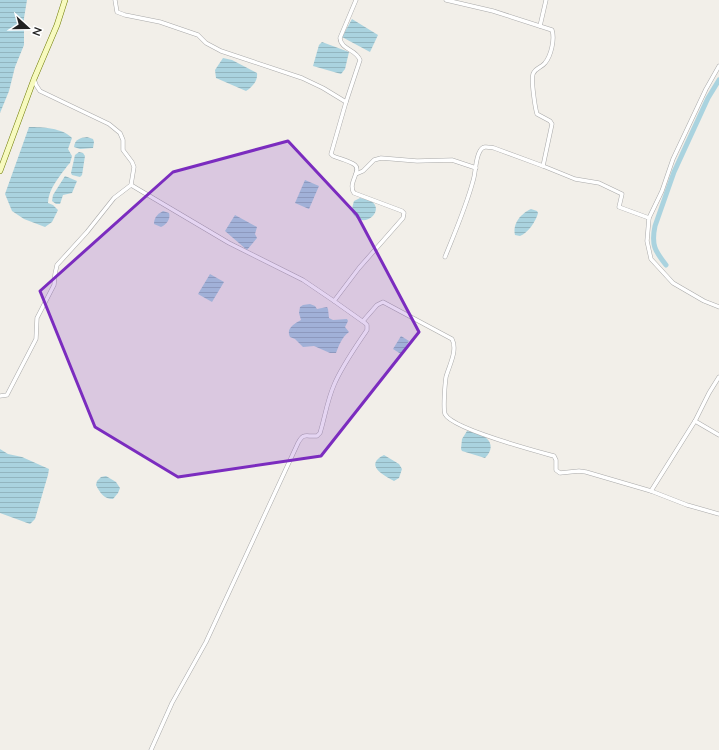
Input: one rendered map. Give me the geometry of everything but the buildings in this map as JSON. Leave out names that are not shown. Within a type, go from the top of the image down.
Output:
[{"type":"main road","points":[[0,171],[34,79],[57,25],[65,0]]},
{"type":"street","points":[[115,0],[116,12],[160,22],[198,35],[206,43],[221,51],[302,78],[323,88],[346,102]]},
{"type":"street","points":[[334,301],[359,268],[404,214],[402,210],[354,193],[352,185],[357,170],[353,164],[333,156],[332,154],[346,102],[360,60],[356,54],[342,46],[340,42],[340,38],[356,0]]},
{"type":"street","points":[[446,0],[493,11],[552,30],[554,34],[548,56],[545,63],[535,70],[532,79],[537,114],[550,121],[552,124],[543,166]]},
{"type":"street","points":[[540,26],[546,0]]},
{"type":"street","points":[[719,66],[706,89],[673,159],[662,191],[648,218],[647,241],[651,259],[673,283],[704,301],[719,307]]},
{"type":"street","points":[[0,396],[7,395],[36,339],[37,318],[54,286],[55,274],[58,265],[114,198],[131,185],[134,167],[123,150],[123,140],[120,133],[109,124],[40,92],[34,79]]},
{"type":"street","points":[[445,257],[468,198],[478,154],[481,149],[486,147],[543,166],[575,179],[599,183],[622,194],[619,207],[648,218]]},
{"type":"street","points":[[356,174],[363,172],[374,160],[381,158],[417,161],[452,160],[476,168]]},
{"type":"street","points":[[131,185],[228,243],[304,280],[367,325],[367,330],[340,372],[333,386],[327,402],[320,433],[317,436],[302,436],[298,443],[206,642],[172,703],[150,750]]},
{"type":"street","points":[[363,321],[377,305],[383,302],[452,339],[454,343],[454,350],[446,380],[444,410],[450,420],[507,443],[554,456],[556,460],[556,470],[560,473],[579,471],[586,472],[651,491],[687,505],[719,514]]},
{"type":"street","points":[[651,491],[695,421],[719,377]]},
{"type":"street","points":[[695,421],[719,435]]},
{"type":"highlighted area","points":[[288,141],[357,215],[419,332],[321,456],[178,477],[95,427],[40,291],[173,172]]},
{"type":"water","points":[[0,0],[27,0],[24,18],[24,45],[0,113]]},
{"type":"water","points":[[352,19],[378,35],[370,52],[342,37]]},
{"type":"water","points":[[322,42],[349,52],[345,69],[341,74],[313,66],[319,45]]},
{"type":"water","points":[[223,58],[232,60],[257,73],[257,79],[252,86],[246,91],[216,78],[215,70]]},
{"type":"water","points":[[29,127],[58,130],[72,138],[68,149],[72,156],[70,163],[55,183],[50,193],[48,203],[53,205],[58,210],[52,222],[45,227],[24,219],[12,211],[5,194]]},
{"type":"water","points":[[87,137],[93,139],[93,148],[80,149],[74,147],[75,142],[78,139]]},
{"type":"water","points":[[79,152],[83,153],[85,156],[82,175],[80,177],[72,175],[71,173],[75,155]]},
{"type":"water","points":[[65,176],[77,181],[72,193],[63,195],[60,204],[56,204],[52,201],[53,195]]},
{"type":"water","points":[[305,180],[319,186],[309,209],[295,203]]},
{"type":"water","points":[[360,198],[369,200],[376,208],[375,213],[368,220],[357,218],[352,212],[354,201]]},
{"type":"water","points":[[531,209],[537,211],[538,213],[534,223],[529,230],[520,236],[515,235],[514,231],[518,219]]},
{"type":"water","points":[[163,211],[169,213],[169,220],[161,227],[154,224],[154,222],[159,213]]},
{"type":"water","points":[[235,215],[257,227],[255,234],[257,238],[247,250],[225,231]]},
{"type":"water","points":[[210,274],[224,282],[212,302],[198,294]]},
{"type":"water","points":[[310,304],[315,306],[317,309],[327,307],[329,318],[333,320],[347,319],[348,321],[345,327],[349,332],[342,339],[336,353],[330,353],[314,346],[303,347],[295,339],[290,337],[290,329],[301,320],[299,313],[300,307]]},
{"type":"water","points":[[401,336],[409,341],[401,354],[393,349]]},
{"type":"water","points":[[467,431],[478,433],[490,443],[491,447],[489,453],[485,458],[462,451],[462,439]]},
{"type":"water","points":[[0,449],[8,454],[22,457],[49,469],[35,519],[30,524],[0,513]]},
{"type":"water","points":[[384,455],[399,464],[402,469],[399,478],[394,481],[377,470],[375,466],[378,459]]},
{"type":"water","points":[[106,476],[116,482],[120,488],[113,499],[107,498],[103,495],[96,485],[97,481],[101,477]]},
{"type":"waterway","points":[[666,265],[659,256],[655,247],[653,238],[655,226],[674,172],[708,98],[719,80]]}]
